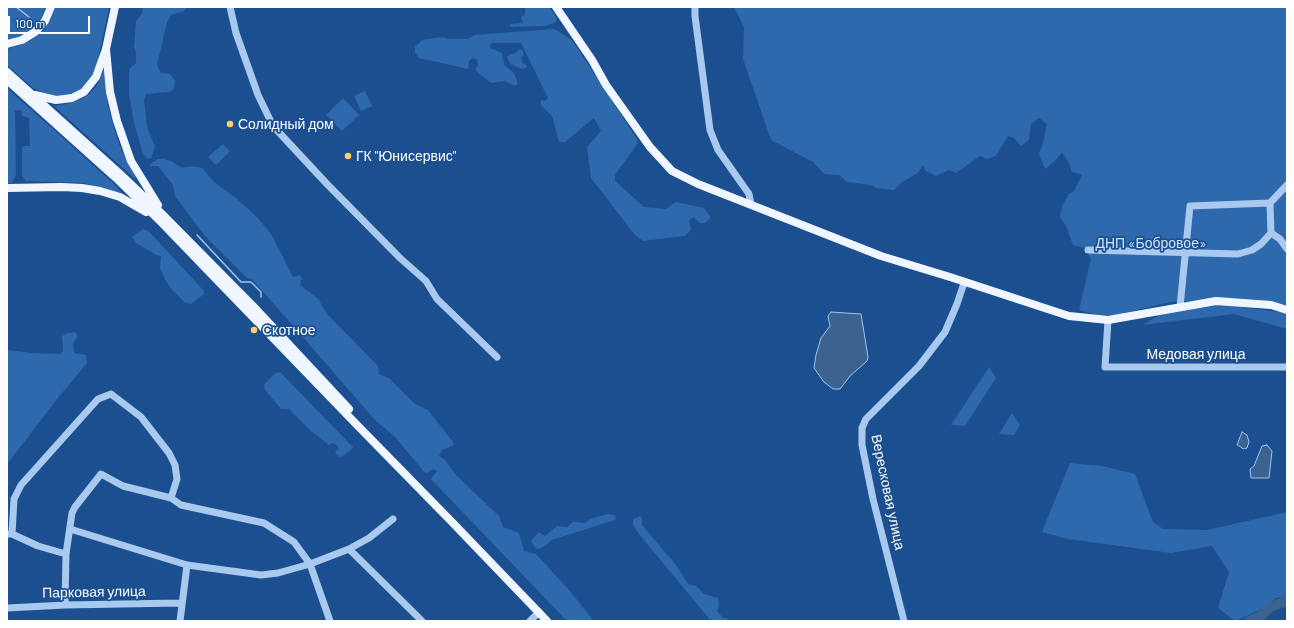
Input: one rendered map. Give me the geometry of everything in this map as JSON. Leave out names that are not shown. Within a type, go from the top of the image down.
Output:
[{"type":"main road","points":[[7,44],[22,40],[35,32],[45,21],[51,7]]},
{"type":"main road","points":[[30,93],[43,98],[56,100],[72,98],[84,92],[96,77],[106,49],[115,7]]},
{"type":"main road","points":[[556,7],[592,60],[606,85],[646,141],[672,171],[698,184],[881,256],[1070,316],[1108,320],[1216,301],[1271,306],[1287,310]]},
{"type":"main road","points":[[106,49],[110,92],[117,121],[131,161],[164,220]]},
{"type":"main road","points":[[7,72],[120,174],[358,426],[547,621]]},
{"type":"main road","points":[[7,80],[164,220]]},
{"type":"main road","points":[[7,188],[69,188],[100,191],[120,197],[164,220]]},
{"type":"street","points":[[230,7],[236,33],[258,95],[270,121],[283,138],[400,258],[426,281],[437,299],[497,358]]},
{"type":"street","points":[[695,7],[710,130],[718,150],[749,194],[751,204]]},
{"type":"street","points":[[1180,307],[1190,206],[1270,203],[1287,185]]},
{"type":"street","points":[[1088,250],[1186,254],[1238,254],[1252,250],[1261,244],[1271,233],[1270,203]]},
{"type":"street","points":[[1271,233],[1280,239],[1287,249]]},
{"type":"street","name":"Вересковая улица","points":[[904,621],[873,499],[862,445],[862,428],[866,419],[919,366],[946,332],[958,304],[964,283]]},
{"type":"street","name":"Медовая улица","points":[[1108,320],[1105,367],[1287,367]]},
{"type":"street","points":[[66,554],[38,546],[9,534],[14,499],[22,485],[98,399],[111,394],[141,417],[169,453],[175,465],[177,479],[171,498]]},
{"type":"street","points":[[65,605],[66,554],[72,513],[74,506],[101,474],[123,486],[171,498],[181,505],[264,523],[294,542],[310,564],[330,621]]},
{"type":"street","points":[[70,529],[187,565],[261,575],[278,573],[310,564],[349,550],[369,538],[393,519]]},
{"type":"street","points":[[349,550],[422,621]]},
{"type":"street","points":[[180,621],[181,603],[187,565]]},
{"type":"street","name":"Парковая улица","points":[[7,608],[65,605],[181,603]]},
{"type":"street","points":[[530,621],[539,612]]},
{"type":"green space","points":[[7,7],[46,7],[41,18],[32,29],[21,36],[7,40]]},
{"type":"green space","points":[[56,7],[109,7],[93,76],[83,88],[72,95],[57,96],[44,93],[33,88],[7,65],[7,49],[24,44],[38,36],[49,23]]},
{"type":"green space","points":[[143,7],[187,7],[184,11],[171,15],[167,22],[157,65],[161,73],[170,74],[175,81],[174,89],[169,92],[146,94],[144,100],[147,127],[155,147],[151,158],[147,159],[142,151],[134,123],[129,94],[129,70],[136,63],[136,52],[134,47],[136,21],[142,14]]},
{"type":"green space","points":[[525,7],[549,7],[557,18],[556,22],[546,26],[511,27],[509,25],[511,24],[523,23],[521,17],[525,15]]},
{"type":"green space","name":"ДНП «Бобровое»","points":[[734,7],[1287,7],[1287,306],[1217,299],[1170,302],[1120,314],[1100,316],[1079,310],[1091,259],[1085,248],[1073,245],[1066,226],[1060,217],[1062,206],[1069,194],[1074,191],[1082,175],[1072,172],[1068,161],[1062,153],[1045,169],[1039,154],[1047,124],[1039,118],[1031,124],[1029,140],[1021,146],[1014,138],[1008,136],[996,156],[987,159],[980,156],[956,173],[949,170],[936,176],[926,171],[923,165],[918,173],[902,182],[894,190],[847,182],[839,175],[824,174],[813,162],[771,140],[743,59],[744,27]]},
{"type":"green space","points":[[554,29],[572,40],[637,139],[637,144],[615,175],[615,181],[644,207],[666,209],[676,202],[704,208],[711,217],[705,223],[700,223],[693,217],[689,221],[691,230],[685,236],[643,241],[635,235],[591,178],[587,147],[601,131],[594,118],[565,142],[559,142],[552,116],[541,105],[541,100],[545,101],[548,98],[521,43],[491,43],[490,48],[502,53],[504,65],[514,73],[518,83],[515,86],[505,81],[491,83],[475,70],[478,65],[477,60],[473,58],[469,61],[468,69],[419,58],[415,53],[415,47],[422,40],[442,37],[448,39],[468,39],[474,35]]},
{"type":"green space","points":[[520,49],[523,51],[524,55],[521,58],[522,63],[527,65],[527,67],[522,69],[510,64],[507,57]]},
{"type":"green space","points":[[104,69],[108,106],[113,125],[119,144],[136,178],[134,178],[54,106],[67,104],[88,95],[96,87]]},
{"type":"green space","points":[[7,88],[113,183],[122,193],[83,183],[26,181],[22,176],[22,148],[24,146],[30,146],[29,118],[22,116],[21,110],[15,111],[16,175],[12,183],[7,183]]},
{"type":"green space","points":[[365,91],[372,106],[361,111],[354,96]]},
{"type":"green space","points":[[343,98],[359,115],[342,131],[326,115]]},
{"type":"green space","points":[[223,144],[230,151],[216,165],[208,157]]},
{"type":"green space","points":[[158,159],[171,161],[182,168],[192,166],[202,168],[214,182],[236,198],[257,217],[271,234],[293,277],[300,275],[302,278],[300,285],[318,299],[328,315],[378,366],[379,374],[390,379],[415,404],[428,410],[453,442],[454,445],[442,450],[439,456],[445,460],[457,476],[499,516],[503,527],[519,533],[524,551],[536,554],[570,591],[594,621],[569,621],[564,618],[431,479],[437,471],[433,469],[427,473],[424,472],[395,437],[375,420],[252,279],[247,278],[204,235],[175,196],[173,185],[158,166],[150,166],[150,164]]},
{"type":"green space","points":[[143,229],[148,231],[156,239],[204,291],[204,294],[191,304],[184,302],[169,286],[160,269],[161,256],[156,255],[136,243],[132,237]]},
{"type":"green space","points":[[1217,304],[1287,313],[1287,329],[1234,314],[1142,325],[1163,313]]},
{"type":"green space","points":[[75,332],[78,337],[73,343],[74,353],[86,355],[87,363],[7,464],[7,350],[60,354],[63,351],[62,336]]},
{"type":"green space","points":[[989,367],[996,378],[965,426],[951,425]]},
{"type":"green space","points":[[280,372],[353,447],[352,449],[340,458],[335,452],[338,449],[337,445],[332,443],[329,445],[311,431],[289,409],[281,409],[265,390],[264,384],[276,373]]},
{"type":"green space","points":[[1012,413],[1020,425],[1014,435],[999,434]]},
{"type":"green space","points":[[1070,463],[1102,466],[1135,474],[1153,522],[1163,529],[1207,530],[1287,512],[1287,597],[1276,598],[1258,611],[1235,621],[1218,608],[1229,572],[1212,546],[1171,553],[1068,539],[1042,532]]},
{"type":"green space","points":[[607,514],[615,515],[615,520],[552,540],[542,548],[536,549],[531,541],[539,532],[545,536],[557,526],[567,527],[573,522],[585,523],[590,519]]},
{"type":"green space","points":[[640,516],[642,519],[642,525],[677,566],[688,584],[696,586],[704,594],[718,598],[719,606],[717,611],[723,618],[727,618],[728,621],[711,621],[639,534],[633,525],[633,519]]},
{"type":"shaded area","points":[[831,312],[861,314],[868,357],[867,361],[850,376],[840,389],[833,389],[824,382],[814,368],[821,338],[830,326],[828,316]]},
{"type":"shaded area","points":[[1242,432],[1247,435],[1249,442],[1247,448],[1243,449],[1237,445]]},
{"type":"shaded area","points":[[1267,445],[1272,451],[1269,478],[1251,478],[1250,469],[1254,466],[1262,446]]},
{"type":"waterway","points":[[16,7],[29,17]]},
{"type":"waterway","points":[[197,235],[241,282],[251,282],[261,292],[261,297]]},
{"type":"waterway","points":[[1249,621],[1261,616],[1270,607],[1287,601]]},
{"type":"place","name":"Солидный дом","points":[[230,124]]},
{"type":"place","name":"ГК \"Юнисервис\"","points":[[348,156]]},
{"type":"place","name":"Скотное","points":[[254,330]]}]
